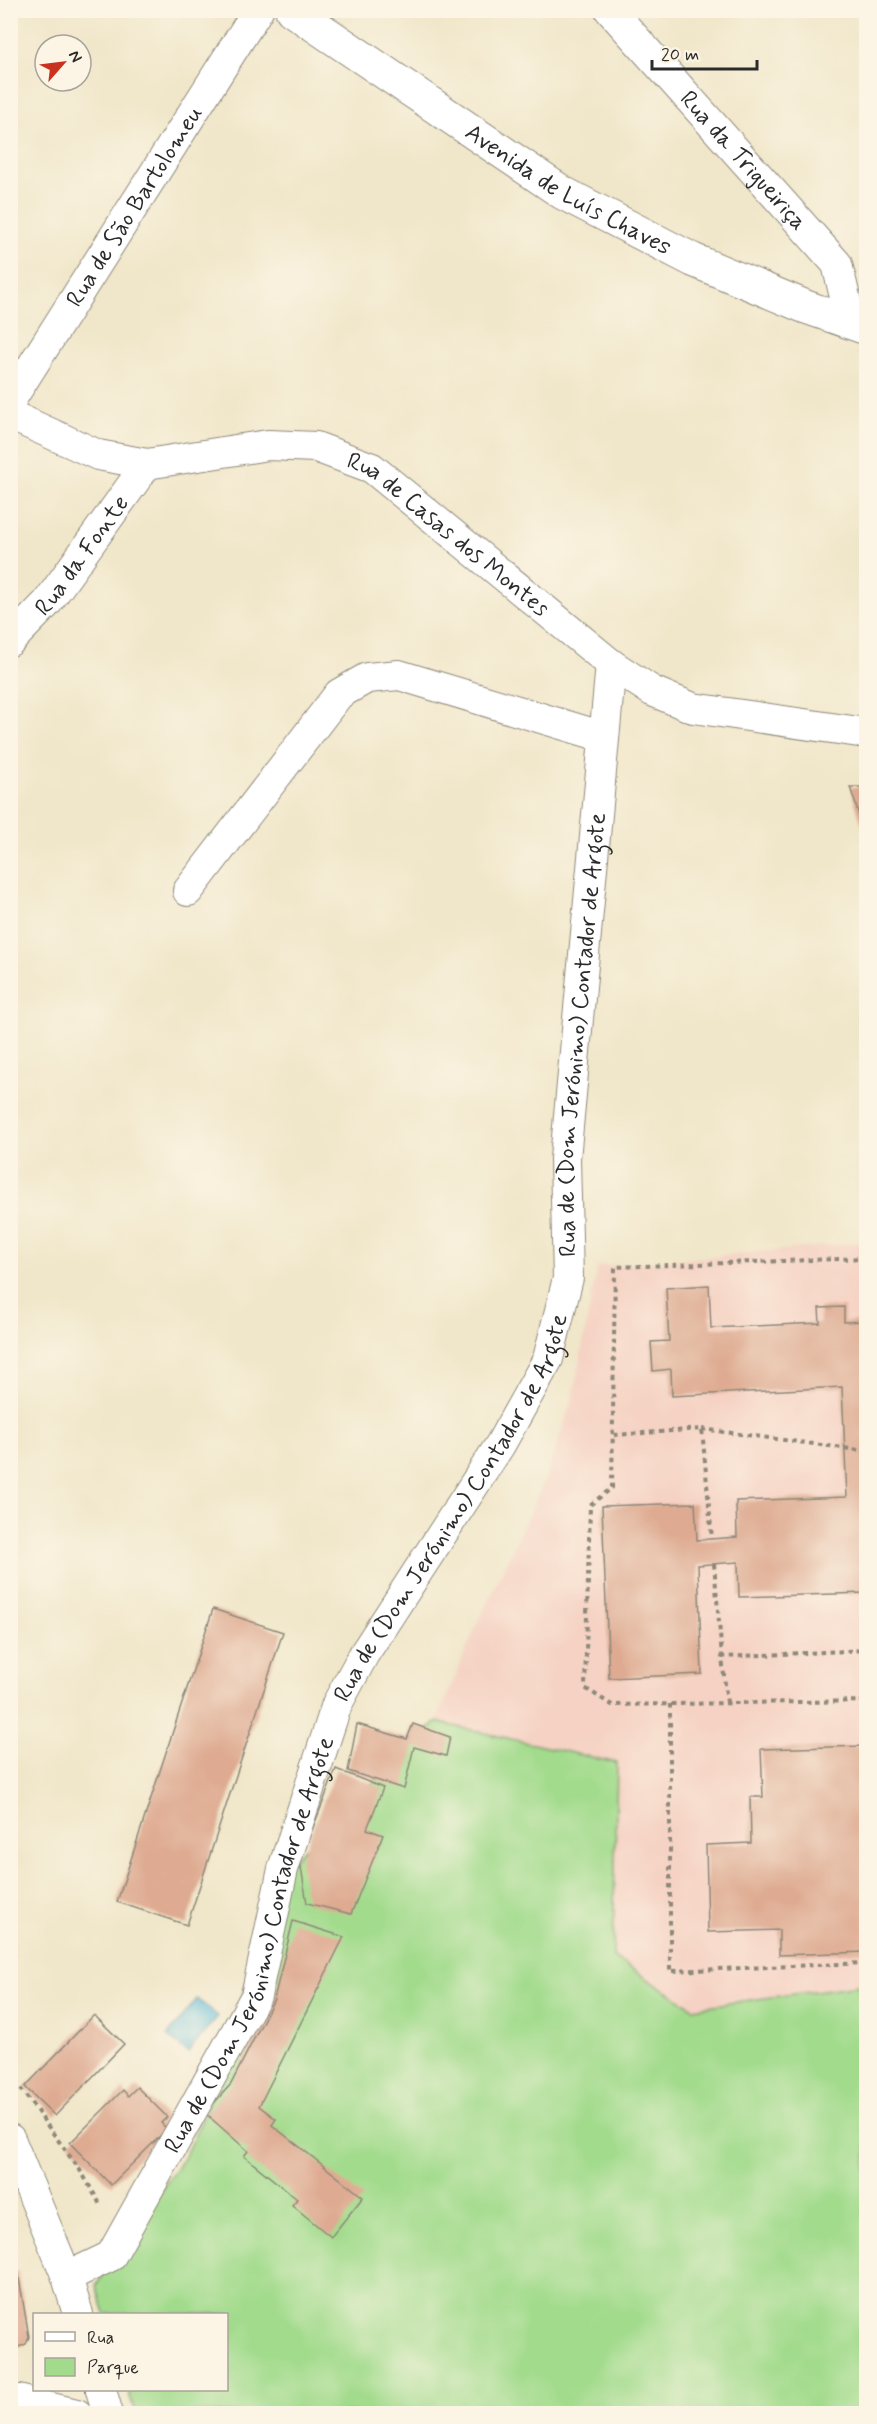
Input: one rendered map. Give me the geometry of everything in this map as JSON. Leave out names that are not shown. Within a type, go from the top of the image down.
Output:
[{"type":"main road","name":"Avenida de Luís Chaves","points":[[292,10],[562,193],[693,260],[806,307],[859,325]]},
{"type":"street","name":"Rua de São Bartolomeu","points":[[10,401],[258,10]]},
{"type":"street","name":"Rua da Trigueiriça","points":[[610,10],[837,264],[859,325]]},
{"type":"street","name":"Rua de Casas dos Montes","points":[[10,415],[98,455],[147,464],[268,446],[316,447],[372,468],[611,664],[652,691],[693,708],[867,733]]},
{"type":"street","name":"Rua da Fonte","points":[[10,641],[47,603],[147,464]]},
{"type":"street","name":"Rua de (Dom Jerónimo) Contador de Argote","points":[[67,2277],[111,2256],[256,1996],[283,1869],[337,1704],[364,1654],[500,1445],[548,1359],[568,1278],[565,1160],[611,664]]},
{"type":"street","points":[[188,891],[339,694],[367,678],[399,675],[604,737]]},
{"type":"street","points":[[10,2139],[67,2277],[78,2313]]},
{"type":"street","points":[[101,2391],[108,2414]]},
{"type":"street","points":[[10,2398],[77,2414]]},
{"type":"path","points":[[867,1258],[615,1267],[612,1488],[590,1505],[585,1688],[612,1705],[867,1701]]},
{"type":"path","points":[[614,1435],[702,1429],[867,1451]]},
{"type":"path","points":[[702,1429],[712,1539]]},
{"type":"path","points":[[714,1564],[727,1703]]},
{"type":"path","points":[[722,1657],[867,1650]]},
{"type":"path","points":[[670,1704],[670,1971],[867,1963]]},
{"type":"path","points":[[10,2074],[82,2173],[120,2240]]},
{"type":"shaded area","points":[[866,1242],[866,1984],[694,2008],[613,1957],[616,1763],[436,1722],[474,1631],[547,1476],[573,1396],[597,1267]]},
{"type":"green space","points":[[436,1722],[617,1763],[613,1957],[693,2008],[866,1984],[866,2413],[135,2413],[128,2391],[228,2391],[228,2313],[105,2313],[96,2286],[185,2155],[205,2113],[283,1869]]},
{"type":"water","points":[[197,1999],[218,2016],[188,2053],[167,2036]]},
{"type":"building","points":[[850,787],[866,787],[866,837],[864,830]]},
{"type":"building","points":[[709,1285],[711,1328],[820,1323],[819,1308],[844,1307],[844,1322],[866,1321],[866,1593],[739,1597],[738,1562],[698,1565],[702,1674],[609,1678],[602,1506],[695,1503],[697,1540],[737,1537],[736,1501],[847,1497],[842,1387],[672,1396],[671,1369],[653,1371],[651,1342],[669,1341],[666,1288]]},
{"type":"building","points":[[213,1609],[283,1632],[187,1925],[117,1902]]},
{"type":"building","points":[[357,1724],[407,1739],[413,1724],[450,1737],[446,1756],[414,1747],[404,1789],[348,1771]]},
{"type":"building","points":[[866,1746],[866,1952],[779,1955],[779,1930],[708,1932],[706,1845],[751,1843],[750,1797],[763,1797],[761,1749]]},
{"type":"building","points":[[336,1769],[383,1788],[367,1829],[383,1835],[351,1914],[307,1903],[300,1861]]},
{"type":"building","points":[[293,1921],[344,1937],[259,2106],[276,2119],[272,2125],[363,2197],[331,2237],[292,2205],[297,2199],[244,2156],[248,2151],[205,2113],[231,2084],[274,1999]]},
{"type":"building","points":[[10,1945],[15,1948],[11,1951],[15,1957],[10,1962]]},
{"type":"building","points":[[94,2015],[124,2044],[55,2116],[25,2087]]},
{"type":"building","points":[[137,2087],[167,2117],[161,2123],[167,2129],[111,2185],[70,2143],[123,2090],[128,2096]]},
{"type":"building","points":[[10,2270],[18,2272],[29,2337],[26,2344],[14,2349],[10,2348]]}]
